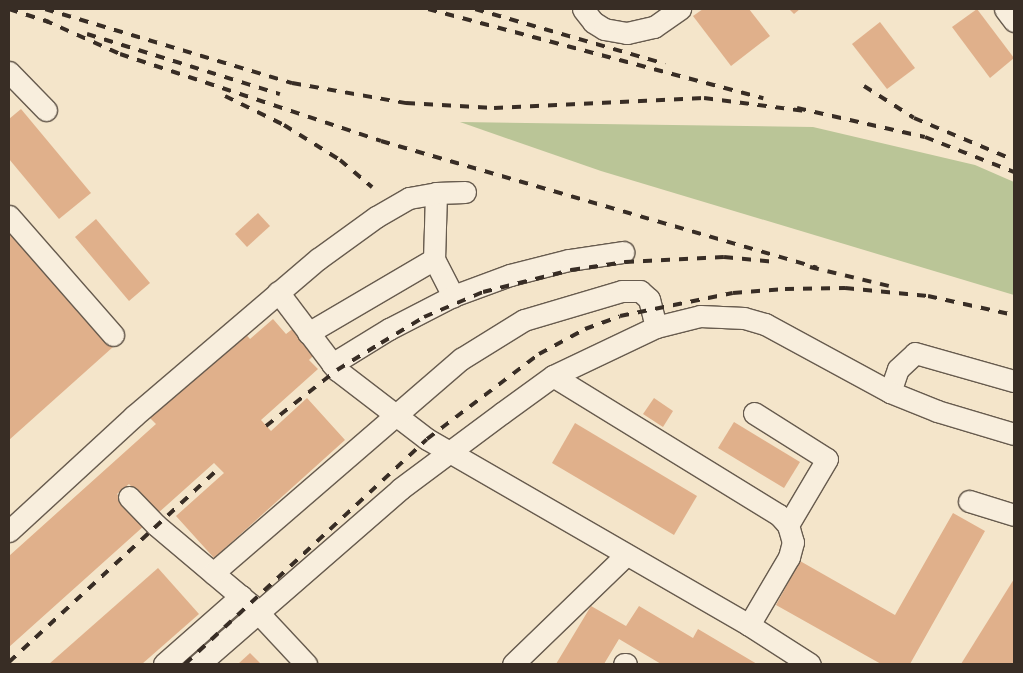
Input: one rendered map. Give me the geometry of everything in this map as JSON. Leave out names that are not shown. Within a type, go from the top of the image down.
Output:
[{"type":"lane","points":[[583,9],[593,22],[604,29],[628,33],[654,27],[680,9]]},
{"type":"lane","points":[[1005,9],[1014,21]]},
{"type":"lane","points":[[9,72],[46,110]]},
{"type":"lane","points":[[9,531],[134,416],[278,292],[376,217],[409,198],[436,193],[465,192]]},
{"type":"lane","points":[[436,193],[434,260],[453,296]]},
{"type":"lane","points":[[9,216],[113,335]]},
{"type":"lane","points":[[332,364],[389,329],[453,296],[518,272],[570,260],[623,252]]},
{"type":"lane","points":[[308,332],[434,260]]},
{"type":"lane","points":[[213,572],[462,359],[524,320],[622,291],[640,291],[649,299],[656,327]]},
{"type":"lane","points":[[278,292],[332,364],[449,452],[749,625],[810,664]]},
{"type":"lane","points":[[199,664],[400,489],[449,452],[553,376],[656,327],[700,316],[744,318],[765,324],[890,392],[938,411],[1014,434]]},
{"type":"lane","points":[[890,392],[898,369],[915,353],[1014,381]]},
{"type":"lane","points":[[553,376],[779,515],[788,525],[793,542],[789,557],[749,625]]},
{"type":"lane","points":[[754,413],[827,459],[788,525]]},
{"type":"lane","points":[[129,497],[156,525],[241,596],[306,664]]},
{"type":"lane","points":[[969,501],[1014,515]]},
{"type":"lane","points":[[513,664],[626,555]]},
{"type":"lane","points":[[164,664],[241,596]]},
{"type":"green space","points":[[460,122],[813,127],[975,165],[1014,182],[1014,295],[601,171]]},
{"type":"building","points":[[703,9],[749,9],[770,36],[731,66],[693,16]]},
{"type":"building","points":[[789,9],[800,9],[794,14]]},
{"type":"building","points":[[977,9],[1014,58],[990,78],[952,27]]},
{"type":"building","points":[[880,22],[915,68],[887,89],[852,44]]},
{"type":"building","points":[[21,109],[91,193],[59,219],[9,159],[9,119]]},
{"type":"building","points":[[258,213],[270,226],[247,247],[235,234]]},
{"type":"building","points":[[96,219],[150,283],[129,301],[75,237]]},
{"type":"building","points":[[9,232],[113,347],[9,440]]},
{"type":"building","points":[[273,319],[286,334],[295,327],[317,352],[309,360],[318,369],[261,420],[271,431],[307,398],[345,440],[214,558],[176,516],[224,473],[214,463],[157,514],[129,484],[117,494],[145,525],[9,647],[9,556],[156,424],[146,414],[241,329],[250,339]]},
{"type":"building","points":[[654,398],[673,411],[663,427],[643,414]]},
{"type":"building","points":[[734,422],[800,462],[784,488],[718,448]]},
{"type":"building","points":[[575,423],[697,496],[674,535],[552,463]]},
{"type":"building","points":[[953,513],[985,531],[910,664],[881,664],[776,605],[800,561],[895,615]]},
{"type":"building","points":[[158,568],[199,614],[142,664],[49,664]]},
{"type":"building","points":[[1014,579],[1014,664],[961,664]]},
{"type":"building","points":[[591,606],[626,626],[639,606],[693,638],[698,629],[757,664],[661,664],[619,639],[604,664],[556,664]]},
{"type":"building","points":[[250,653],[261,664],[238,664]]},
{"type":"railway","points":[[9,9],[49,22]]},
{"type":"railway","points":[[45,9],[292,83],[406,103],[494,108],[704,98],[804,111]]},
{"type":"railway","points":[[428,9],[763,98]]},
{"type":"railway","points":[[475,9],[665,64]]},
{"type":"railway","points":[[44,20],[120,54],[381,141],[817,268]]},
{"type":"railway","points":[[87,34],[280,94]]},
{"type":"railway","points":[[864,86],[914,118],[1014,160]]},
{"type":"railway","points":[[225,96],[284,125],[340,160],[372,187]]},
{"type":"railway","points":[[797,108],[925,137],[1014,172]]},
{"type":"railway","points":[[266,426],[337,370],[424,317],[483,292],[571,270],[625,262],[724,257],[776,262]]},
{"type":"railway","points":[[810,267],[893,287]]},
{"type":"railway","points":[[185,664],[427,439],[539,354],[585,329],[620,316],[733,293],[785,289],[845,288],[928,296],[1014,315]]},
{"type":"railway","points":[[9,662],[219,468]]}]
